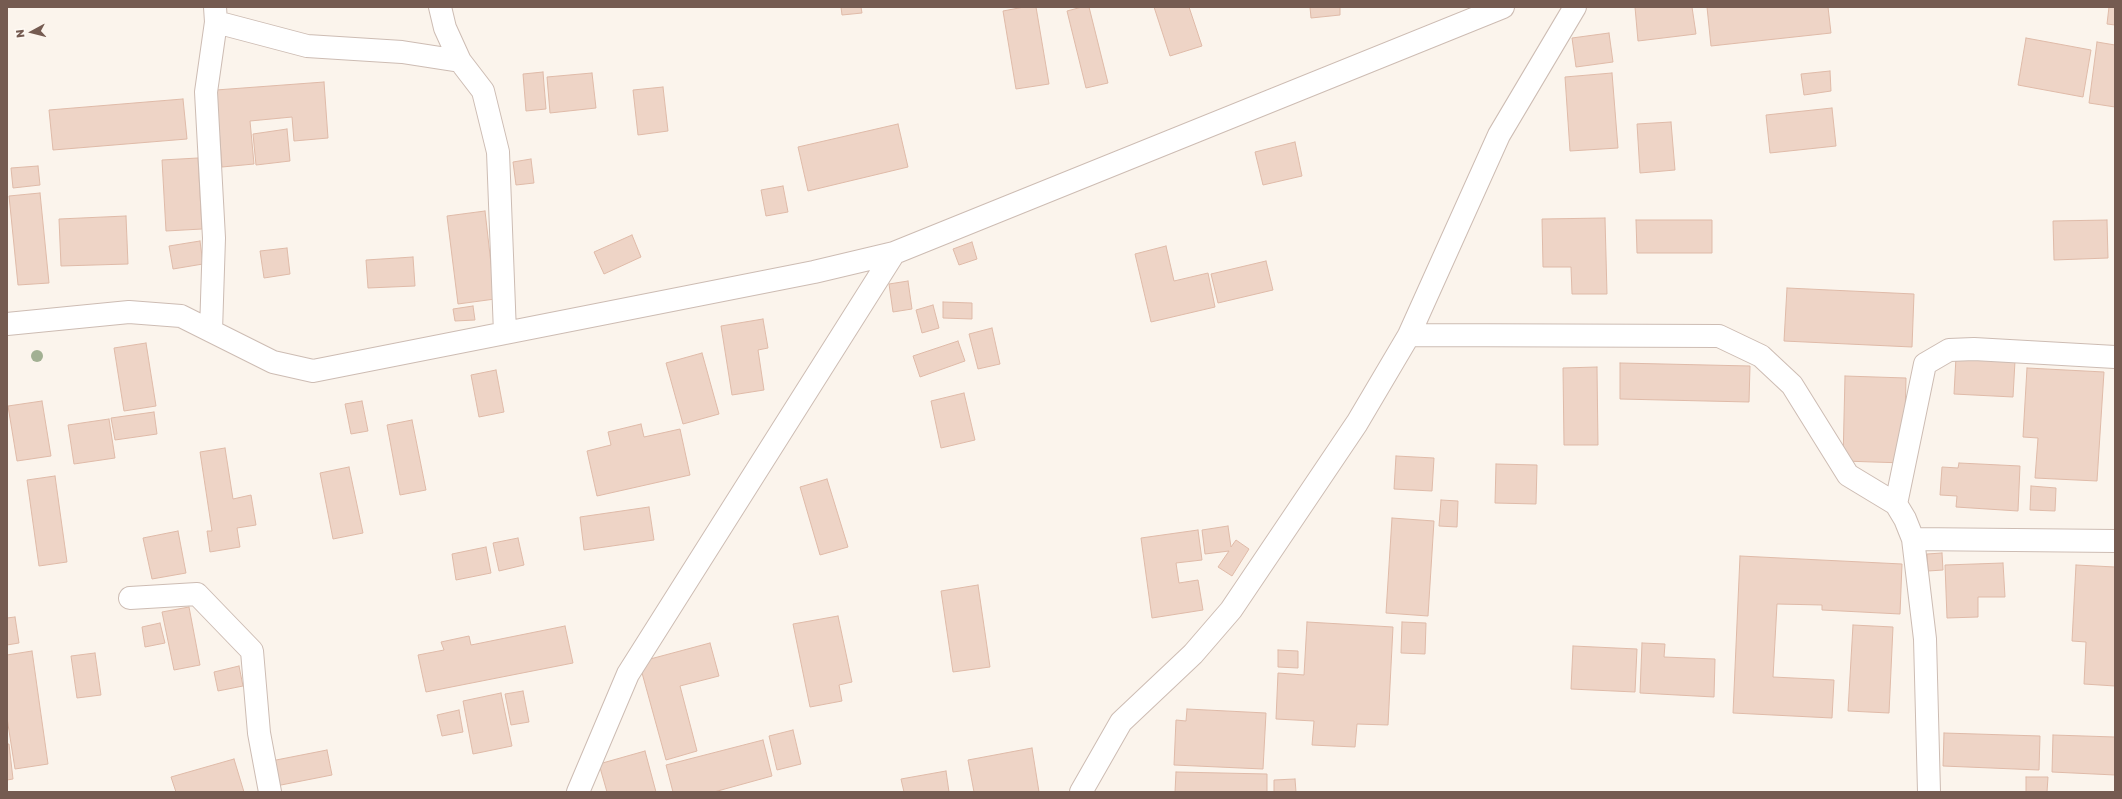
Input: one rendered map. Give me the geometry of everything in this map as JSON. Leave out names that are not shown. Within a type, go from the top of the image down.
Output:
[{"type":"street","points":[[440,7],[445,28],[460,61],[483,91],[498,152],[505,333]]},
{"type":"street","points":[[7,324],[130,312],[181,316],[273,362],[313,371],[814,272],[894,253],[1503,7]]},
{"type":"street","points":[[1081,792],[1121,722],[1193,654],[1231,610],[1357,423],[1409,335],[1499,135],[1574,7]]},
{"type":"street","points":[[211,331],[214,238],[206,92],[215,14],[307,46],[402,52],[460,61]]},
{"type":"street","points":[[578,792],[628,674],[894,253]]},
{"type":"street","points":[[1409,335],[1719,336],[1761,356],[1792,385],[1848,475],[1896,504],[1905,519],[1913,539],[1925,639],[1928,792]]},
{"type":"street","points":[[1896,504],[1925,364],[1949,350],[1974,349],[2115,357]]},
{"type":"street","points":[[1913,539],[2115,541]]},
{"type":"street","points":[[130,598],[197,594],[252,651],[258,733],[270,792]]},
{"type":"building","points":[[841,7],[861,7],[862,13],[842,15]]},
{"type":"building","points":[[1024,7],[1036,7],[1049,84],[1016,89],[1003,11]]},
{"type":"building","points":[[1082,7],[1089,7],[1108,83],[1086,88],[1067,11]]},
{"type":"building","points":[[1154,7],[1189,7],[1202,46],[1170,56]]},
{"type":"building","points":[[1310,7],[1340,7],[1340,15],[1311,18]]},
{"type":"building","points":[[1635,7],[1692,7],[1696,34],[1638,41]]},
{"type":"building","points":[[1707,7],[1828,7],[1831,33],[1711,46]]},
{"type":"building","points":[[2109,7],[2115,7],[2115,25],[2107,24]]},
{"type":"building","points":[[1609,33],[1613,62],[1576,67],[1572,38]]},
{"type":"building","points":[[2026,38],[2091,50],[2083,97],[2018,85]]},
{"type":"building","points":[[2097,42],[2115,45],[2115,107],[2089,103]]},
{"type":"building","points":[[1830,71],[1831,91],[1804,95],[1801,74]]},
{"type":"building","points":[[543,72],[546,109],[526,111],[523,74]]},
{"type":"building","points":[[592,73],[596,108],[550,113],[547,77]]},
{"type":"building","points":[[1612,73],[1618,148],[1570,151],[1565,77]]},
{"type":"building","points":[[324,82],[328,138],[294,141],[292,117],[250,121],[254,164],[222,167],[216,90]]},
{"type":"building","points":[[663,87],[668,131],[638,135],[633,90]]},
{"type":"building","points":[[183,99],[187,139],[53,150],[49,110]]},
{"type":"building","points":[[1832,108],[1836,146],[1770,153],[1766,115]]},
{"type":"building","points":[[1671,122],[1675,170],[1640,173],[1637,124]]},
{"type":"building","points":[[898,124],[908,167],[808,191],[798,147]]},
{"type":"building","points":[[287,129],[290,161],[256,165],[253,134]]},
{"type":"building","points":[[1295,142],[1302,176],[1263,185],[1255,152]]},
{"type":"building","points":[[198,158],[202,229],[166,231],[162,160]]},
{"type":"building","points":[[531,159],[534,183],[516,185],[513,162]]},
{"type":"building","points":[[38,166],[40,185],[13,188],[11,168]]},
{"type":"building","points":[[783,186],[788,212],[766,216],[761,190]]},
{"type":"building","points":[[40,193],[49,283],[18,285],[9,196]]},
{"type":"building","points":[[485,211],[495,299],[458,304],[447,216]]},
{"type":"building","points":[[126,216],[128,264],[61,266],[59,219]]},
{"type":"building","points":[[1605,218],[1607,294],[1572,294],[1571,267],[1543,267],[1542,219]]},
{"type":"building","points":[[1636,220],[1712,220],[1712,253],[1637,253]]},
{"type":"building","points":[[2107,220],[2108,258],[2054,260],[2053,221]]},
{"type":"building","points":[[632,235],[641,257],[604,274],[594,252]]},
{"type":"building","points":[[200,241],[203,264],[173,269],[169,246]]},
{"type":"building","points":[[972,242],[977,259],[959,265],[953,249]]},
{"type":"building","points":[[1166,246],[1174,281],[1208,273],[1215,307],[1151,322],[1135,254]]},
{"type":"building","points":[[287,248],[290,274],[264,278],[260,251]]},
{"type":"building","points":[[413,257],[415,286],[368,288],[366,260]]},
{"type":"building","points":[[1266,261],[1273,290],[1218,303],[1211,274]]},
{"type":"building","points":[[908,281],[912,309],[893,312],[889,284]]},
{"type":"building","points":[[1787,288],[1914,294],[1912,347],[1784,341]]},
{"type":"building","points":[[943,302],[972,303],[972,319],[943,318]]},
{"type":"building","points":[[933,305],[939,328],[922,333],[916,310]]},
{"type":"building","points":[[473,306],[475,320],[455,321],[453,309]]},
{"type":"building","points":[[763,319],[768,348],[758,350],[764,390],[732,395],[721,326]]},
{"type":"building","points":[[992,328],[1000,364],[978,369],[969,334]]},
{"type":"building","points":[[958,341],[965,361],[920,377],[913,356]]},
{"type":"building","points":[[146,343],[156,406],[124,411],[114,348]]},
{"type":"building","points":[[702,353],[719,414],[683,424],[666,363]]},
{"type":"building","points":[[1956,357],[2015,361],[2013,397],[1954,394]]},
{"type":"building","points":[[1620,363],[1750,366],[1749,402],[1620,399]]},
{"type":"building","points":[[1597,367],[1598,445],[1564,445],[1563,368]]},
{"type":"building","points":[[2027,368],[2104,372],[2097,481],[2035,478],[2038,438],[2023,437]]},
{"type":"building","points":[[496,370],[504,412],[479,417],[471,375]]},
{"type":"building","points":[[1845,376],[1906,378],[1904,463],[1843,461]]},
{"type":"building","points":[[964,393],[975,440],[941,448],[931,401]]},
{"type":"building","points":[[42,401],[51,456],[17,461],[8,406]]},
{"type":"building","points":[[362,401],[368,431],[351,434],[345,404]]},
{"type":"building","points":[[154,412],[157,434],[115,440],[111,418]]},
{"type":"building","points":[[109,419],[115,458],[74,464],[68,425]]},
{"type":"building","points":[[412,420],[426,490],[400,495],[387,425]]},
{"type":"building","points":[[641,424],[644,437],[680,429],[690,475],[597,496],[587,451],[611,445],[608,432]]},
{"type":"building","points":[[225,448],[233,499],[251,495],[256,525],[237,528],[240,547],[210,552],[207,531],[212,531],[200,452]]},
{"type":"building","points":[[1396,456],[1434,458],[1432,491],[1394,489]]},
{"type":"building","points":[[1959,463],[2020,466],[2018,511],[1956,507],[1957,496],[1940,495],[1942,467],[1958,468]]},
{"type":"building","points":[[1496,464],[1537,465],[1536,504],[1495,503]]},
{"type":"building","points":[[349,467],[363,533],[333,539],[320,473]]},
{"type":"building","points":[[55,476],[67,562],[39,566],[27,480]]},
{"type":"building","points":[[827,479],[848,547],[820,555],[800,487]]},
{"type":"building","points":[[2031,486],[2056,488],[2055,511],[2030,510]]},
{"type":"building","points":[[1441,500],[1458,501],[1457,527],[1439,526]]},
{"type":"building","points":[[649,507],[654,540],[584,550],[580,517]]},
{"type":"building","points":[[1392,518],[1434,521],[1428,616],[1386,613]]},
{"type":"building","points":[[1228,526],[1231,547],[1236,540],[1249,549],[1232,576],[1218,567],[1229,551],[1205,554],[1202,530]]},
{"type":"building","points":[[1198,530],[1202,560],[1176,563],[1179,583],[1198,580],[1203,610],[1152,618],[1141,538]]},
{"type":"building","points":[[178,531],[186,573],[152,579],[143,538]]},
{"type":"building","points":[[518,538],[524,565],[499,571],[493,543]]},
{"type":"building","points":[[486,547],[491,573],[456,580],[452,554]]},
{"type":"building","points":[[1942,553],[1943,570],[1928,571],[1927,554]]},
{"type":"building","points":[[1740,556],[1902,564],[1900,614],[1822,610],[1822,605],[1777,604],[1773,677],[1834,680],[1832,718],[1733,713]]},
{"type":"building","points":[[2003,563],[2005,597],[1978,597],[1978,617],[1947,618],[1945,565]]},
{"type":"building","points":[[2076,565],[2115,567],[2115,686],[2084,684],[2086,642],[2072,641]]},
{"type":"building","points":[[978,585],[990,667],[953,672],[941,591]]},
{"type":"building","points":[[189,607],[200,665],[174,670],[162,612]]},
{"type":"building","points":[[838,616],[852,682],[839,685],[842,701],[810,707],[793,624]]},
{"type":"building","points":[[15,617],[19,643],[7,645],[7,618]]},
{"type":"building","points":[[1307,622],[1393,627],[1388,725],[1357,724],[1355,747],[1312,745],[1314,721],[1276,719],[1278,673],[1304,675]]},
{"type":"building","points":[[1402,622],[1426,623],[1425,654],[1401,653]]},
{"type":"building","points":[[160,623],[165,643],[145,647],[142,627]]},
{"type":"building","points":[[1853,625],[1893,627],[1889,713],[1848,711]]},
{"type":"building","points":[[565,626],[573,663],[426,692],[418,655],[444,650],[441,642],[469,636],[471,645]]},
{"type":"building","points":[[710,643],[719,676],[680,686],[697,751],[666,760],[639,662]]},
{"type":"building","points":[[1642,643],[1665,644],[1664,657],[1715,659],[1714,697],[1640,693]]},
{"type":"building","points":[[1573,646],[1637,649],[1635,692],[1571,689]]},
{"type":"building","points":[[1278,650],[1298,651],[1298,668],[1278,667]]},
{"type":"building","points":[[32,651],[48,764],[15,769],[7,718],[7,655]]},
{"type":"building","points":[[95,653],[101,695],[77,698],[71,656]]},
{"type":"building","points":[[239,666],[243,686],[218,691],[214,672]]},
{"type":"building","points":[[523,691],[529,722],[511,725],[505,694]]},
{"type":"building","points":[[501,693],[512,746],[473,754],[463,701]]},
{"type":"building","points":[[1187,709],[1266,713],[1263,769],[1174,765],[1176,720],[1186,721]]},
{"type":"building","points":[[459,710],[463,732],[442,736],[437,715]]},
{"type":"building","points":[[793,730],[801,764],[777,770],[769,736]]},
{"type":"building","points":[[1944,733],[2040,736],[2039,770],[1943,766]]},
{"type":"building","points":[[2053,735],[2115,737],[2115,775],[2052,772]]},
{"type":"building","points":[[763,740],[772,776],[714,792],[673,792],[666,765]]},
{"type":"building","points":[[7,744],[9,744],[13,779],[7,780]]},
{"type":"building","points":[[1032,748],[1039,792],[974,792],[968,760]]},
{"type":"building","points":[[327,750],[332,775],[276,786],[271,761]]},
{"type":"building","points":[[645,751],[656,792],[607,792],[599,764]]},
{"type":"building","points":[[234,759],[244,792],[176,792],[171,777]]},
{"type":"building","points":[[946,771],[949,792],[904,792],[901,779]]},
{"type":"building","points":[[1176,772],[1267,774],[1267,792],[1175,792]]},
{"type":"building","points":[[2026,777],[2048,777],[2047,792],[2026,792]]},
{"type":"building","points":[[1295,779],[1296,792],[1274,792],[1274,780]]}]
